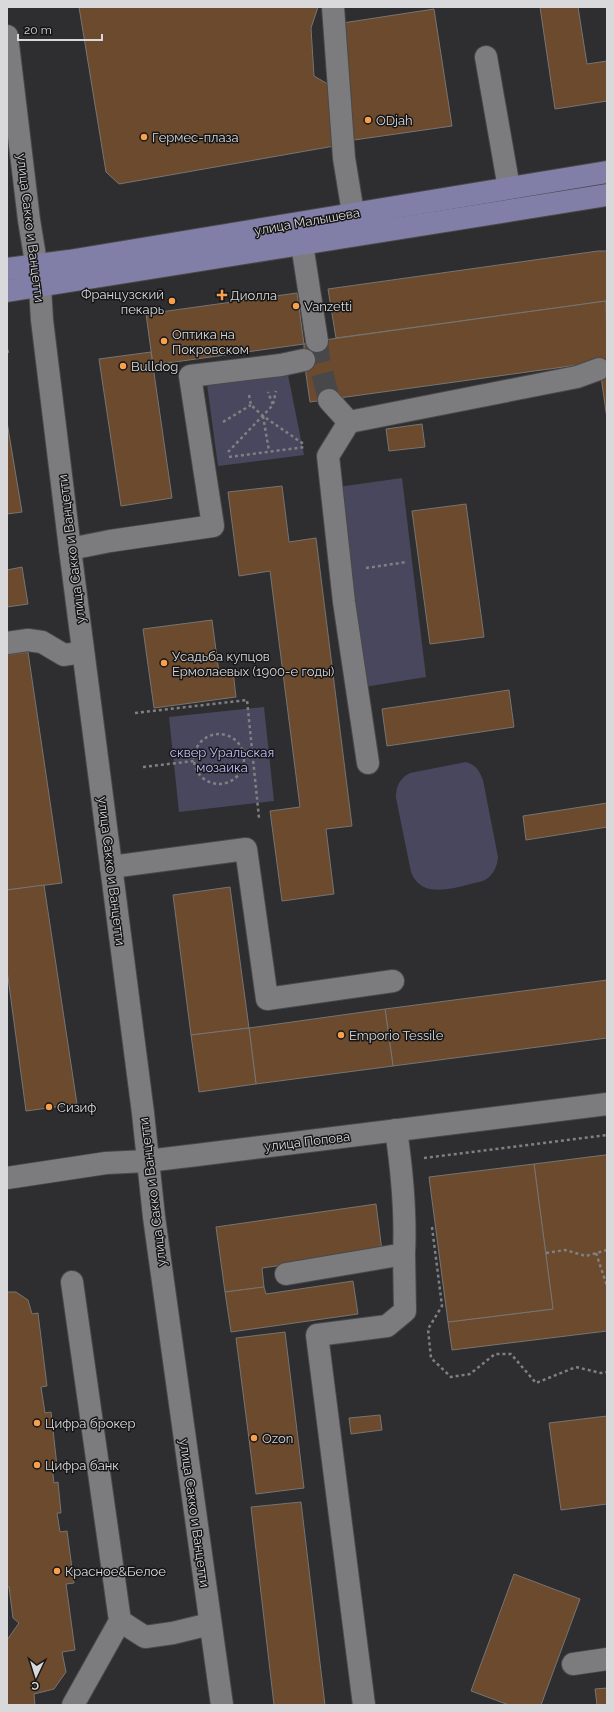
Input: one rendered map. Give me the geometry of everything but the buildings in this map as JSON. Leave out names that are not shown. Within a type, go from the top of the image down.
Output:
[{"type":"main road","name":"улица Малышева","points":[[7,291],[40,287],[300,233],[353,214],[607,172]]},
{"type":"main road","name":"улица Малышева","points":[[7,269],[607,195]]},
{"type":"street","points":[[333,7],[344,158],[353,214]]},
{"type":"street","name":"улица Сакко и Ванцетти","points":[[7,36],[29,220],[40,287],[42,320],[83,652],[143,1113],[147,1161],[222,1705]]},
{"type":"street","points":[[486,57],[509,188]]},
{"type":"street","points":[[300,233],[317,341]]},
{"type":"street","points":[[70,549],[110,541],[213,526],[212,460],[200,436],[190,376],[281,365],[304,360]]},
{"type":"street","points":[[368,763],[341,571],[328,456],[349,422],[577,377],[600,369]]},
{"type":"street","points":[[329,400],[349,422]]},
{"type":"street","points":[[7,643],[28,640],[42,642],[64,655],[83,652]]},
{"type":"street","points":[[111,867],[246,849],[267,999],[393,981]]},
{"type":"street","name":"улица Попова","points":[[7,1178],[106,1163],[147,1161],[607,1104]]},
{"type":"street","points":[[364,1705],[317,1335],[387,1326],[405,1311],[405,1237],[402,1177],[396,1130]]},
{"type":"street","points":[[286,1274],[404,1254]]},
{"type":"street","points":[[72,1282],[120,1621],[73,1705]]},
{"type":"street","points":[[120,1621],[145,1637],[173,1633],[210,1624]]},
{"type":"street","points":[[573,1664],[607,1659]]},
{"type":"path","points":[[212,460],[263,416],[273,405],[267,388]]},
{"type":"path","points":[[212,460],[307,446],[263,416],[252,405],[249,392]]},
{"type":"path","points":[[200,436],[252,405]]},
{"type":"path","points":[[263,416],[269,451]]},
{"type":"path","points":[[341,571],[407,562]]},
{"type":"path","points":[[135,713],[247,700],[259,818]]},
{"type":"path","points":[[214,734],[225,735],[234,740],[241,748],[244,758],[242,768],[237,777],[228,783],[218,784],[208,782],[200,776],[194,766],[194,761],[194,756],[198,746],[205,738],[214,734]]},
{"type":"path","points":[[143,767],[194,761]]},
{"type":"path","points":[[424,1158],[607,1135]]},
{"type":"path","points":[[431,1220],[442,1306],[428,1329],[431,1358],[451,1377],[470,1374],[495,1354],[511,1354],[536,1383],[576,1366],[601,1373],[607,1372]]},
{"type":"path","points":[[546,1253],[565,1250],[586,1256],[607,1250]]},
{"type":"path","points":[[596,1253],[607,1286]]},
{"type":"green space","points":[[287,370],[304,455],[218,466],[207,384]]},
{"type":"green space","points":[[402,478],[426,677],[364,687],[338,487]]},
{"type":"green space","name":"сквер Уральская мозаика","points":[[264,707],[274,801],[179,812],[169,717]]},
{"type":"green space","points":[[466,762],[477,768],[483,780],[498,857],[497,865],[492,874],[483,881],[442,890],[424,887],[416,881],[411,872],[396,798],[398,786],[401,780],[410,773]]},
{"type":"tunnel","points":[[317,341],[319,360],[329,400]]},
{"type":"place","name":"ODjah","points":[[368,120]]},
{"type":"place","name":"Гермес-плаза","points":[[144,137]]},
{"type":"place","name":"Диолла","points":[[222,295]]},
{"type":"place","name":"Французский пекарь","points":[[172,301]]},
{"type":"place","name":"Vanzetti","points":[[296,306]]},
{"type":"place","name":"Оптика на Покровском","points":[[164,341]]},
{"type":"place","name":"Bulldog","points":[[123,366]]},
{"type":"place","name":"Усадьба купцов Ермолаевых (1900-е годы)","points":[[164,663]]},
{"type":"place","name":"Emporio Tessile","points":[[341,1035]]},
{"type":"place","name":"Сизиф","points":[[49,1107]]},
{"type":"place","name":"Цифра брокер","points":[[37,1423]]},
{"type":"place","name":"Ozon","points":[[254,1438]]},
{"type":"place","name":"Цифра банк","points":[[37,1465]]},
{"type":"place","name":"Красное&Белое","points":[[57,1571]]}]
